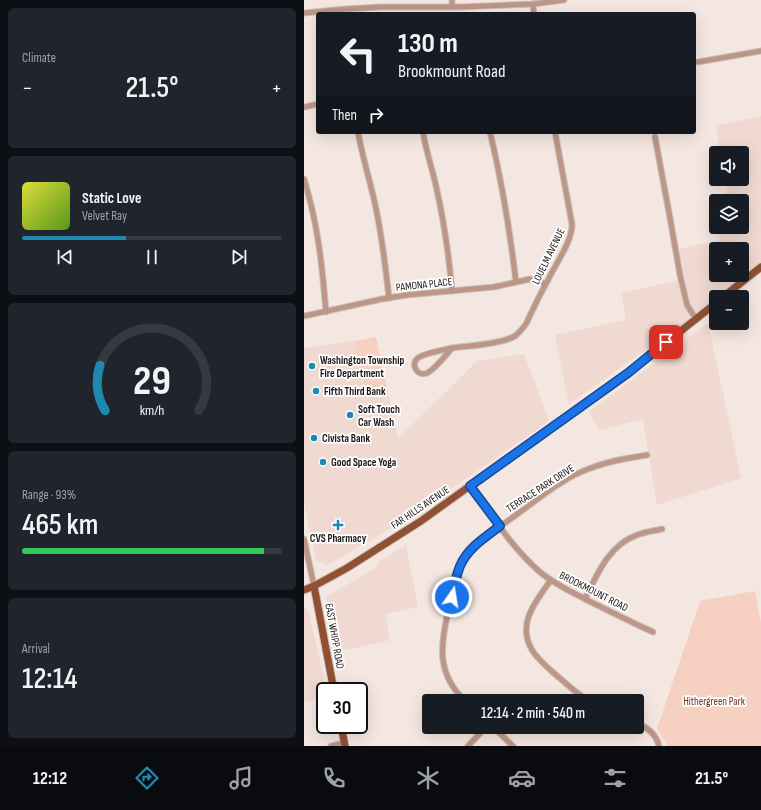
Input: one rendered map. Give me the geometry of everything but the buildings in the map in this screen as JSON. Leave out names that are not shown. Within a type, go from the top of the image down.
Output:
[{"type":"main road","points":[[733,290],[760,270]]},
{"type":"main road","name":"FAR HILLS AVENUE","points":[[304,590],[347,568],[420,521],[628,373],[709,309]]},
{"type":"main road","name":"EAST WHIPP ROAD","points":[[314,586],[332,682]]},
{"type":"main road","points":[[342,734],[344,745]]},
{"type":"street","points":[[380,0],[381,7]]},
{"type":"street","points":[[452,0],[452,6]]},
{"type":"street","points":[[304,13],[381,7],[452,6],[516,2],[533,4],[564,0]]},
{"type":"street","points":[[533,4],[534,12]]},
{"type":"street","points":[[698,62],[761,51]]},
{"type":"street","points":[[304,107],[316,104]]},
{"type":"street","points":[[358,134],[378,218],[386,266],[389,298]]},
{"type":"street","points":[[424,134],[444,227],[452,291]]},
{"type":"street","points":[[490,134],[500,173],[516,282]]},
{"type":"street","name":"LOUELM AVENUE","points":[[452,348],[502,341],[515,335],[522,329],[526,324],[571,236],[573,228],[555,134]]},
{"type":"street","points":[[655,137],[681,280],[687,304],[696,319]]},
{"type":"street","points":[[304,180],[318,239],[326,312]]},
{"type":"street","name":"PAMONA PLACE","points":[[304,316],[389,298],[494,286],[530,279],[546,284]]},
{"type":"street","points":[[452,348],[441,361],[428,372],[424,374],[420,373],[416,369],[414,364],[419,357],[452,348]]},
{"type":"street","name":"TERRACE PARK DRIVE","points":[[459,694],[451,683],[444,668],[442,648],[457,573],[465,557],[475,545],[500,526],[557,486],[581,472],[611,462],[648,455]]},
{"type":"street","name":"BROOKMOUNT ROAD","points":[[470,486],[520,552],[550,580],[572,593],[653,632]]},
{"type":"street","points":[[585,599],[600,569],[610,554],[617,547],[636,535],[662,529]]},
{"type":"street","points":[[304,539],[314,586]]},
{"type":"street","points":[[550,580],[532,607],[528,618],[526,632],[533,652],[546,666],[579,694]]},
{"type":"street","points":[[644,727],[651,731],[657,739],[659,746]]},
{"type":"street","points":[[468,746],[479,734]]},
{"type":"street","points":[[500,734],[513,746]]},
{"type":"street","points":[[331,746],[344,745]]},
{"type":"shaded area","points":[[761,116],[761,268],[749,276],[749,242],[711,242],[720,240],[719,234],[749,234],[749,194],[722,194],[727,193],[726,186],[749,186],[749,146],[719,146],[716,126]]},
{"type":"shaded area","points":[[709,242],[709,282],[741,282],[730,290],[709,290],[709,305],[569,404],[555,335],[626,320],[621,293],[685,279],[679,249]]},
{"type":"shaded area","points":[[708,323],[741,478],[657,505],[643,419],[599,430],[589,412]]},
{"type":"shaded area","points":[[354,341],[366,391],[387,388],[398,439],[477,361],[524,354],[549,421],[418,512],[328,565],[316,560],[304,503],[304,348]]},
{"type":"shaded area","points":[[406,545],[418,607],[385,614],[390,640],[336,652],[326,597],[376,568],[379,562]]},
{"type":"shaded area","points":[[304,607],[308,610],[325,682],[316,682],[316,699],[304,702]]},
{"type":"green space","points":[[376,337],[387,388],[366,391],[354,341]]},
{"type":"green space","name":"Hithergreen Park","points":[[755,591],[761,623],[761,746],[667,746],[657,729],[700,601]]},
{"type":"place","name":"Washington Township Fire Department","points":[[312,366]]},
{"type":"place","name":"Fifth Third Bank","points":[[316,391]]},
{"type":"place","name":"Soft Touch Car Wash","points":[[350,415]]},
{"type":"place","name":"Civista Bank","points":[[314,438]]},
{"type":"place","name":"Good Space Yoga","points":[[323,462]]},
{"type":"place","name":"CVS Pharmacy","points":[[338,525]]},
{"type":"route","points":[[452,597],[457,573],[465,557],[475,545],[500,526],[470,486],[628,373],[666,342]]}]
